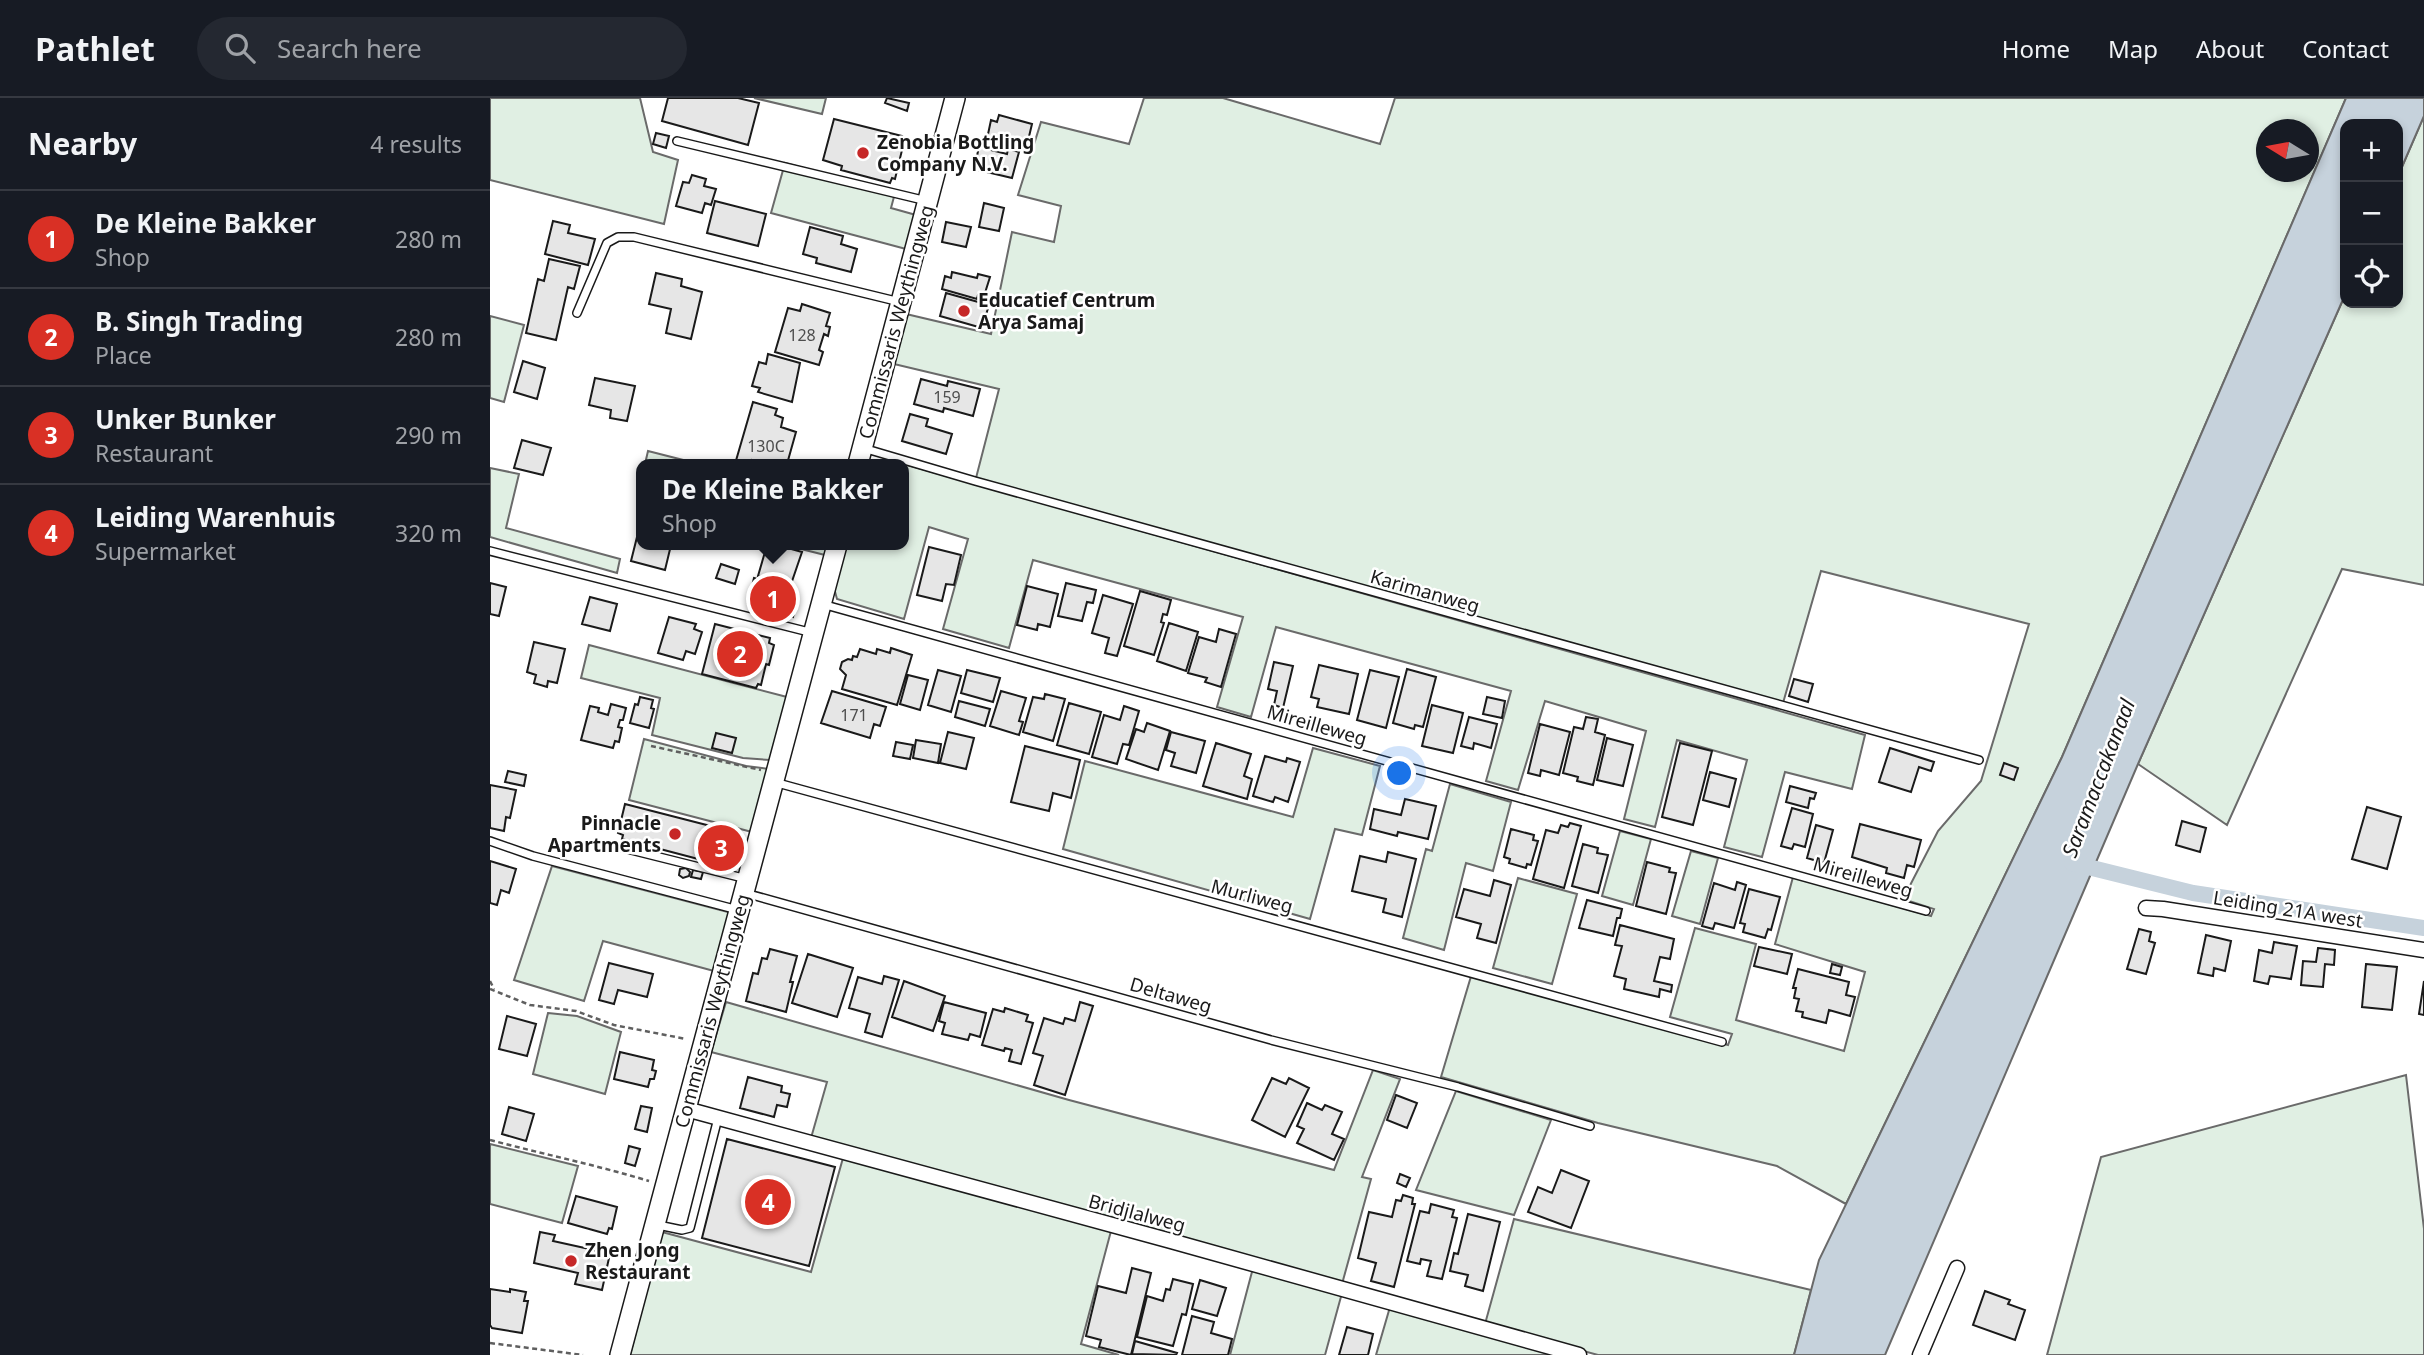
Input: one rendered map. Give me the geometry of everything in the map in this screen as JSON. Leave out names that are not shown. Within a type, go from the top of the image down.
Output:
[{"type":"main road","name":"Commissaris Weythingweg","points":[[860,456],[955,98]]},
{"type":"main road","name":"Commissaris Weythingweg","points":[[620,1355],[836,550]]},
{"type":"street","name":"Leiding 21A west","points":[[2146,908],[2424,950]]},
{"type":"street","name":"Bridjlalweg","points":[[686,1110],[1579,1355]]},
{"type":"street","points":[[1920,1355],[1957,1268]]},
{"type":"lane","points":[[677,141],[927,201]]},
{"type":"lane","points":[[577,313],[607,243],[618,237],[634,237],[901,302]]},
{"type":"lane","name":"Karimanweg","points":[[909,467],[1002,489],[1979,760]]},
{"type":"lane","points":[[490,551],[813,633]]},
{"type":"lane","name":"Mireilleweg","points":[[821,603],[1926,911]]},
{"type":"lane","name":"Murliweg","points":[[775,777],[1722,1042]]},
{"type":"lane","points":[[490,841],[533,856],[744,894]]},
{"type":"lane","points":[[619,846],[744,894]]},
{"type":"lane","name":"Deltaweg","points":[[744,894],[1271,1040],[1458,1087],[1590,1126]]},
{"type":"lane","points":[[655,1224],[682,1230],[690,1228],[718,1118]]},
{"type":"path","points":[[651,746],[775,777]]},
{"type":"path","points":[[490,981],[492,989],[530,1005],[576,1011],[614,1025],[703,1042]]},
{"type":"path","points":[[490,1140],[588,1163],[666,1186]]},
{"type":"path","points":[[490,1343],[583,1355]]},
{"type":"green space","points":[[490,98],[640,98],[653,152],[678,160],[664,224],[490,180]]},
{"type":"green space","points":[[754,98],[826,98],[822,114]]},
{"type":"green space","points":[[1144,98],[1223,98],[1380,144],[1395,98],[2346,98],[2319,161],[2319,119],[2256,119],[2256,182],[2310,182],[2062,757],[1846,1204],[1777,1166],[1598,1123],[1441,1077],[1472,973],[1728,1045],[1732,1034],[1670,1017],[1695,928],[1756,944],[1736,1020],[1844,1051],[1865,972],[1775,944],[1793,877],[1931,916],[1934,909],[1903,899],[1938,831],[1981,781],[2029,624],[1821,571],[1783,703],[976,478],[999,389],[894,364],[906,314],[991,334],[1012,232],[1054,242],[1061,206],[1018,195],[1041,122],[1129,144]]},
{"type":"green space","points":[[2424,116],[2424,585],[2342,569],[2227,825],[2138,764],[2340,306],[2403,308],[2403,164]]},
{"type":"green space","points":[[785,163],[895,193],[891,208],[916,215],[906,249],[771,213]]},
{"type":"green space","points":[[490,316],[524,325],[504,402],[490,398]]},
{"type":"green space","points":[[648,451],[679,459],[646,459]]},
{"type":"green space","points":[[909,465],[1865,735],[1852,789],[1785,772],[1762,857],[1724,847],[1747,760],[1677,740],[1655,827],[1624,819],[1646,731],[1545,701],[1518,790],[1486,781],[1511,691],[1276,627],[1251,717],[1217,707],[1243,617],[1033,560],[1009,648],[943,629],[968,539],[929,527],[904,619],[837,599],[834,588],[845,550],[909,550]]},
{"type":"green space","points":[[490,468],[519,474],[506,528],[620,559],[617,573],[490,537]]},
{"type":"green space","points":[[805,550],[826,550],[825,555]]},
{"type":"green space","points":[[589,645],[787,697],[770,760],[743,758],[652,735],[660,698],[581,678]]},
{"type":"green space","points":[[644,739],[746,766],[769,769],[752,832],[629,800]]},
{"type":"green space","points":[[1313,748],[1380,766],[1362,835],[1335,829],[1310,919],[1063,849],[1085,761],[1293,817]]},
{"type":"green space","points":[[1450,784],[1511,802],[1493,871],[1466,863],[1444,950],[1403,938],[1426,849],[1432,851]]},
{"type":"green space","points":[[1620,831],[1651,839],[1633,905],[1602,896]]},
{"type":"green space","points":[[1691,851],[1718,858],[1700,924],[1672,916]]},
{"type":"green space","points":[[552,866],[728,912],[714,971],[603,941],[584,1001],[514,980]]},
{"type":"green space","points":[[1518,878],[1577,894],[1552,984],[1493,968]]},
{"type":"green space","points":[[726,1002],[1069,1100],[1334,1170],[1373,1070],[1400,1079],[1362,1177],[1371,1179],[1342,1284],[811,1138],[827,1082],[711,1052]]},
{"type":"green space","points":[[548,1013],[577,1016],[621,1032],[605,1094],[533,1074]]},
{"type":"green space","points":[[2406,1075],[2424,1229],[2424,1355],[2047,1355],[2101,1157]]},
{"type":"green space","points":[[1456,1091],[1551,1120],[1514,1215],[1416,1190]]},
{"type":"green space","points":[[490,1144],[578,1166],[562,1223],[490,1204]]},
{"type":"green space","points":[[843,1158],[1111,1231],[1081,1344],[1119,1355],[630,1355],[662,1232],[811,1272]]},
{"type":"green space","points":[[1514,1219],[1811,1290],[1794,1355],[1598,1355],[1485,1324]]},
{"type":"green space","points":[[1253,1268],[1342,1293],[1325,1355],[1230,1355]]},
{"type":"green space","points":[[1390,1307],[1566,1355],[1376,1355]]},
{"type":"water","name":"Saramaccakanaal","points":[[2346,98],[2424,98],[2424,116],[2403,164],[2403,119],[2340,119],[2340,306],[2138,764],[1885,1355],[1794,1355],[1819,1260],[2062,757],[2310,182],[2319,182],[2319,161]]},
{"type":"building","points":[[668,98],[738,98],[759,103],[748,145],[662,121]]},
{"type":"building","points":[[887,98],[909,103],[907,111],[885,103]]},
{"type":"building","points":[[999,115],[1032,124],[1027,145],[1005,139],[1004,143],[987,139],[991,120],[997,122]]},
{"type":"building","name":"Zenobia Bottling Company N.V.","points":[[834,119],[902,136],[900,145],[903,146],[895,179],[892,178],[890,183],[841,170],[842,166],[823,160]]},
{"type":"building","points":[[656,133],[669,136],[666,148],[653,144]]},
{"type":"building","points":[[979,147],[1007,154],[1008,149],[1019,152],[1012,178],[974,169]]},
{"type":"building","points":[[692,175],[706,179],[704,186],[716,189],[711,205],[705,203],[702,213],[676,206],[683,182],[689,183]]},
{"type":"building","points":[[715,201],[766,214],[758,246],[707,233]]},
{"type":"building","points":[[984,203],[1004,208],[999,231],[979,227]]},
{"type":"building","points":[[553,221],[570,225],[568,233],[595,239],[588,265],[545,254]]},
{"type":"building","points":[[946,222],[971,227],[966,247],[942,242]]},
{"type":"building","points":[[810,227],[843,236],[841,244],[857,249],[851,272],[816,263],[817,258],[803,254]]},
{"type":"building","points":[[549,259],[580,266],[574,289],[568,287],[556,340],[526,333],[538,279],[544,281]]},
{"type":"building","points":[[952,272],[977,278],[978,274],[990,277],[984,296],[978,295],[977,299],[942,289],[945,276],[951,278]]},
{"type":"building","points":[[656,273],[682,279],[681,286],[702,292],[691,339],[666,333],[671,309],[649,304]]},
{"type":"building","name":"Educatief Centrum Arya Samaj","points":[[946,293],[989,305],[982,328],[940,316]]},
{"type":"building","points":[[802,304],[830,313],[826,326],[830,327],[828,336],[824,334],[819,350],[823,352],[819,365],[775,352],[788,308],[800,311]]},
{"type":"building","points":[[768,354],[800,363],[792,402],[758,392],[760,388],[752,386],[759,362],[766,364]]},
{"type":"building","points":[[523,361],[545,368],[537,399],[514,392]]},
{"type":"building","points":[[595,378],[635,386],[627,421],[610,418],[611,410],[589,405]]},
{"type":"building","points":[[921,379],[947,386],[948,381],[980,389],[973,416],[914,404]]},
{"type":"building","points":[[753,402],[777,409],[775,415],[783,418],[781,427],[796,432],[788,459],[736,459]]},
{"type":"building","points":[[910,414],[928,419],[926,426],[952,434],[946,454],[902,441]]},
{"type":"building","points":[[522,440],[551,448],[543,475],[514,468]]},
{"type":"building","points":[[636,541],[636,550],[670,550],[665,570],[631,561]]},
{"type":"building","points":[[929,547],[961,555],[954,585],[946,584],[942,601],[917,595]]},
{"type":"building","points":[[766,550],[802,552],[789,590],[771,585],[772,580],[758,576]]},
{"type":"building","points":[[721,564],[739,570],[735,584],[716,578]]},
{"type":"building","points":[[754,578],[798,595],[793,617],[748,603]]},
{"type":"building","points":[[490,583],[506,587],[499,616],[490,614]]},
{"type":"building","points":[[1066,583],[1096,590],[1093,603],[1087,602],[1082,621],[1058,616]]},
{"type":"building","points":[[1027,586],[1058,594],[1050,627],[1038,624],[1037,630],[1017,625]]},
{"type":"building","points":[[1140,591],[1171,600],[1167,615],[1163,614],[1161,622],[1164,623],[1154,655],[1124,646]]},
{"type":"building","points":[[1103,595],[1133,604],[1117,656],[1105,653],[1109,638],[1092,633]]},
{"type":"building","points":[[590,597],[617,604],[610,631],[582,624]]},
{"type":"building","points":[[669,617],[696,624],[694,629],[702,632],[695,654],[686,651],[683,660],[658,653]]},
{"type":"building","points":[[1169,623],[1198,632],[1186,671],[1157,661]]},
{"type":"building","points":[[715,624],[770,638],[769,643],[774,645],[761,685],[758,684],[756,688],[702,674]]},
{"type":"building","points":[[1219,629],[1236,634],[1221,687],[1205,682],[1207,678],[1188,673],[1199,637],[1216,642]]},
{"type":"building","points":[[534,642],[565,649],[557,683],[548,681],[547,687],[534,683],[536,675],[527,672]]},
{"type":"building","points":[[891,648],[912,655],[897,705],[842,689],[846,675],[840,669],[842,662],[852,660],[853,656],[857,657],[860,649],[876,654],[877,649],[890,653]]},
{"type":"building","points":[[1274,662],[1293,666],[1283,708],[1274,705],[1277,691],[1268,689]]},
{"type":"building","points":[[1319,665],[1358,674],[1349,714],[1317,707],[1319,699],[1311,697]]},
{"type":"building","points":[[1407,669],[1436,677],[1423,727],[1415,725],[1414,729],[1393,723]]},
{"type":"building","points":[[938,670],[961,676],[951,712],[928,705]]},
{"type":"building","points":[[967,670],[1000,678],[993,702],[961,693]]},
{"type":"building","points":[[1370,670],[1399,677],[1386,728],[1357,720]]},
{"type":"building","points":[[908,675],[928,680],[920,710],[900,704]]},
{"type":"building","points":[[1794,679],[1813,684],[1808,702],[1789,696]]},
{"type":"building","points":[[832,691],[886,707],[880,726],[874,724],[870,738],[821,723]]},
{"type":"building","points":[[1001,691],[1026,698],[1019,721],[1023,722],[1019,735],[990,726]]},
{"type":"building","points":[[1045,694],[1065,699],[1053,741],[1023,732],[1033,697],[1044,699]]},
{"type":"building","points":[[640,697],[653,700],[651,708],[654,709],[649,728],[630,723],[635,704],[638,705]]},
{"type":"building","points":[[1487,697],[1505,701],[1502,718],[1483,714]]},
{"type":"building","points":[[959,701],[990,709],[985,726],[955,717]]},
{"type":"building","points":[[1069,703],[1101,712],[1089,754],[1057,745]]},
{"type":"building","points":[[611,704],[626,708],[618,727],[622,728],[619,742],[615,741],[613,748],[581,740],[590,706],[599,708],[598,712],[608,715]]},
{"type":"building","points":[[1432,705],[1463,713],[1453,753],[1422,746]]},
{"type":"building","points":[[1124,706],[1139,711],[1129,745],[1123,744],[1117,764],[1092,757],[1104,715],[1120,720]]},
{"type":"building","points":[[1469,717],[1497,724],[1491,748],[1474,743],[1473,749],[1461,746]]},
{"type":"building","points":[[1586,717],[1598,719],[1595,732],[1605,735],[1593,785],[1577,781],[1578,777],[1563,773],[1574,727],[1583,729]]},
{"type":"building","points":[[1147,723],[1170,731],[1158,770],[1126,759],[1136,729],[1144,732]]},
{"type":"building","points":[[1540,724],[1570,732],[1559,775],[1541,770],[1540,776],[1528,773]]},
{"type":"building","points":[[948,732],[974,738],[966,769],[940,763]]},
{"type":"building","points":[[1171,732],[1205,741],[1196,773],[1171,766],[1175,753],[1166,750]]},
{"type":"building","points":[[716,733],[736,738],[732,753],[712,748]]},
{"type":"building","points":[[1607,738],[1633,745],[1623,786],[1597,780]]},
{"type":"building","points":[[916,740],[941,744],[938,763],[913,758]]},
{"type":"building","points":[[896,742],[913,745],[910,759],[893,756]]},
{"type":"building","points":[[1216,743],[1251,754],[1244,776],[1252,779],[1247,799],[1203,786]]},
{"type":"building","points":[[1680,743],[1712,751],[1693,825],[1662,817]]},
{"type":"building","points":[[1025,746],[1080,760],[1071,798],[1053,793],[1049,811],[1011,802]]},
{"type":"building","points":[[1890,748],[1934,762],[1931,771],[1919,767],[1911,792],[1879,782]]},
{"type":"building","points":[[1265,756],[1286,762],[1287,758],[1300,762],[1288,802],[1275,797],[1273,802],[1253,796]]},
{"type":"building","points":[[2004,763],[2018,768],[2014,780],[2000,775]]},
{"type":"building","points":[[508,771],[526,775],[524,786],[505,782]]},
{"type":"building","points":[[1710,772],[1736,779],[1729,807],[1703,800]]},
{"type":"building","points":[[490,785],[516,790],[510,818],[506,817],[504,831],[490,828]]},
{"type":"building","points":[[1790,786],[1816,793],[1814,799],[1810,798],[1808,808],[1786,802]]},
{"type":"building","points":[[1405,799],[1436,806],[1428,839],[1398,832],[1397,836],[1370,829],[1374,809],[1401,815]]},
{"type":"building","name":"Pinnacle Apartments","points":[[625,804],[730,831],[721,865],[622,839],[623,835],[618,833]]},
{"type":"building","points":[[2367,807],[2401,817],[2387,869],[2352,859]]},
{"type":"building","points":[[1792,808],[1813,814],[1805,847],[1794,844],[1792,849],[1781,846]]},
{"type":"building","points":[[2182,821],[2206,828],[2200,852],[2176,845]]},
{"type":"building","points":[[1570,823],[1581,826],[1564,888],[1533,879],[1546,830],[1558,833],[1561,825],[1568,827]]},
{"type":"building","points":[[1860,824],[1921,840],[1914,867],[1907,865],[1904,878],[1886,873],[1887,868],[1852,857]]},
{"type":"building","points":[[1816,825],[1833,830],[1824,863],[1807,858]]},
{"type":"building","points":[[1511,829],[1534,835],[1533,840],[1538,841],[1531,865],[1527,864],[1526,868],[1509,863],[1510,859],[1504,857]]},
{"type":"building","points":[[1583,844],[1598,848],[1597,853],[1608,855],[1598,893],[1572,886]]},
{"type":"building","points":[[1388,852],[1416,859],[1402,917],[1383,912],[1386,899],[1352,891],[1360,856],[1386,862]]},
{"type":"building","points":[[490,861],[516,869],[509,893],[501,890],[497,905],[490,903]]},
{"type":"building","points":[[1647,862],[1670,868],[1669,872],[1676,873],[1666,914],[1636,906]]},
{"type":"building","points":[[686,868],[690,872],[689,876],[683,878],[679,875],[680,869]]},
{"type":"building","points":[[693,870],[703,872],[701,879],[691,877]]},
{"type":"building","points":[[1494,880],[1511,885],[1496,943],[1477,938],[1481,924],[1456,917],[1464,889],[1490,896]]},
{"type":"building","points":[[1737,882],[1746,885],[1734,928],[1715,923],[1713,929],[1702,926],[1714,883],[1735,890]]},
{"type":"building","points":[[1749,889],[1780,897],[1771,930],[1768,929],[1765,938],[1743,932],[1745,924],[1740,923]]},
{"type":"building","points":[[1587,900],[1622,909],[1613,936],[1579,928]]},
{"type":"building","points":[[1620,925],[1674,939],[1670,959],[1660,957],[1654,981],[1672,985],[1671,992],[1660,989],[1659,997],[1624,989],[1626,979],[1614,976],[1622,946],[1615,945]]},
{"type":"building","points":[[2139,929],[2151,932],[2149,941],[2155,943],[2146,974],[2127,969]]},
{"type":"building","points":[[2206,935],[2231,941],[2225,971],[2214,968],[2213,976],[2198,973]]},
{"type":"building","points":[[2274,942],[2297,946],[2291,979],[2270,976],[2268,984],[2254,981],[2259,950],[2272,953]]},
{"type":"building","points":[[1759,947],[1792,954],[1787,974],[1754,966]]},
{"type":"building","points":[[2318,948],[2335,950],[2334,965],[2325,964],[2323,987],[2301,985],[2303,961],[2316,962]]},
{"type":"building","points":[[770,949],[797,956],[786,1012],[746,1001],[753,973],[758,974],[762,958],[767,959]]},
{"type":"building","points":[[808,954],[853,968],[837,1017],[792,1003]]},
{"type":"building","points":[[609,963],[653,974],[647,997],[618,990],[614,1004],[599,1000]]},
{"type":"building","points":[[1832,964],[1842,967],[1840,975],[1830,973]]},
{"type":"building","points":[[2366,964],[2397,967],[2392,1010],[2362,1007]]},
{"type":"building","points":[[1798,969],[1849,982],[1846,995],[1855,997],[1850,1016],[1829,1010],[1826,1023],[1802,1017],[1803,1012],[1796,1011],[1799,999],[1794,998],[1796,988],[1793,988]]},
{"type":"building","points":[[884,976],[899,980],[882,1037],[865,1032],[870,1014],[849,1008],[858,977],[882,984]]},
{"type":"building","points":[[904,981],[945,996],[933,1031],[892,1017]]},
{"type":"building","points":[[2424,981],[2424,1015],[2419,1014]]},
{"type":"building","points":[[944,1002],[986,1013],[980,1037],[970,1034],[968,1040],[942,1034],[945,1023],[939,1021]]},
{"type":"building","points":[[1080,1002],[1093,1006],[1065,1095],[1034,1085],[1043,1056],[1033,1053],[1044,1018],[1063,1024],[1065,1018],[1075,1021]]},
{"type":"building","points":[[1005,1008],[1028,1015],[1026,1021],[1033,1023],[1021,1064],[1009,1061],[1012,1050],[1005,1048],[1004,1051],[982,1045],[993,1009],[1004,1012]]},
{"type":"building","points":[[507,1016],[536,1024],[527,1056],[499,1049]]},
{"type":"building","points":[[620,1052],[654,1060],[652,1070],[656,1071],[648,1087],[614,1079]]},
{"type":"building","points":[[748,1077],[782,1086],[781,1092],[790,1094],[787,1107],[777,1105],[774,1117],[740,1108]]},
{"type":"building","points":[[1272,1078],[1286,1084],[1289,1078],[1309,1088],[1285,1137],[1252,1120]]},
{"type":"building","points":[[1396,1095],[1417,1103],[1407,1128],[1387,1120]]},
{"type":"building","points":[[1307,1103],[1322,1110],[1325,1105],[1342,1112],[1332,1134],[1344,1139],[1334,1160],[1297,1143],[1304,1129],[1297,1126]]},
{"type":"building","points":[[641,1106],[652,1108],[647,1132],[635,1129]]},
{"type":"building","points":[[509,1107],[534,1114],[526,1141],[502,1134]]},
{"type":"building","points":[[727,1139],[835,1167],[809,1266],[702,1238]]},
{"type":"building","points":[[629,1146],[640,1149],[635,1166],[625,1163]]},
{"type":"building","points":[[1561,1170],[1589,1181],[1571,1228],[1528,1212],[1538,1187],[1552,1193]]},
{"type":"building","points":[[1400,1174],[1410,1178],[1406,1187],[1397,1183]]},
{"type":"building","points":[[1403,1195],[1413,1198],[1412,1204],[1415,1204],[1394,1287],[1371,1281],[1376,1263],[1358,1258],[1369,1212],[1392,1217],[1396,1200],[1401,1201]]},
{"type":"building","points":[[576,1196],[617,1207],[612,1229],[609,1228],[607,1234],[568,1223]]},
{"type":"building","points":[[1431,1204],[1454,1210],[1452,1217],[1457,1218],[1442,1279],[1427,1276],[1431,1261],[1421,1259],[1420,1264],[1407,1261],[1420,1211],[1429,1213]]},
{"type":"building","points":[[1468,1214],[1500,1222],[1483,1291],[1465,1286],[1468,1275],[1450,1271],[1454,1253],[1458,1254]]},
{"type":"building","name":"Zhen Jong Restaurant","points":[[540,1232],[555,1235],[553,1241],[603,1252],[602,1256],[609,1258],[602,1290],[575,1284],[578,1273],[534,1263]]},
{"type":"building","points":[[1132,1268],[1151,1273],[1131,1355],[1099,1347],[1101,1340],[1086,1336],[1098,1286],[1126,1293]]},
{"type":"building","points":[[1173,1279],[1193,1284],[1186,1315],[1182,1314],[1173,1346],[1137,1337],[1147,1296],[1163,1301],[1166,1289],[1170,1290]]},
{"type":"building","points":[[1200,1280],[1226,1288],[1217,1316],[1192,1309]]},
{"type":"building","points":[[490,1289],[526,1292],[524,1301],[528,1301],[522,1333],[492,1328]]},
{"type":"building","points":[[1985,1291],[2010,1300],[2008,1304],[2025,1310],[2015,1340],[1973,1325]]},
{"type":"building","points":[[1192,1316],[1214,1322],[1211,1333],[1232,1339],[1228,1355],[1182,1355]]},
{"type":"building","points":[[1347,1327],[1373,1334],[1368,1355],[1339,1355]]},
{"type":"building","points":[[1135,1341],[1177,1353],[1132,1354]]},
{"type":"waterway","name":"Saramaccakanaal","points":[[2072,863],[2193,893],[2424,928]]},
{"type":"place","name":"Zenobia Bottling Company N.V.","points":[[863,153]]},
{"type":"place","name":"Educatief Centrum Arya Samaj","points":[[964,311]]},
{"type":"place","name":"De Kleine Bakker","points":[[773,599]]},
{"type":"place","name":"B. Singh Trading","points":[[740,654]]},
{"type":"place","name":"Pinnacle Apartments","points":[[675,834]]},
{"type":"place","name":"Unker Bunker","points":[[721,848]]},
{"type":"place","name":"Leiding Warenhuis","points":[[768,1202]]},
{"type":"place","name":"Zhen Jong Restaurant","points":[[571,1261]]}]
